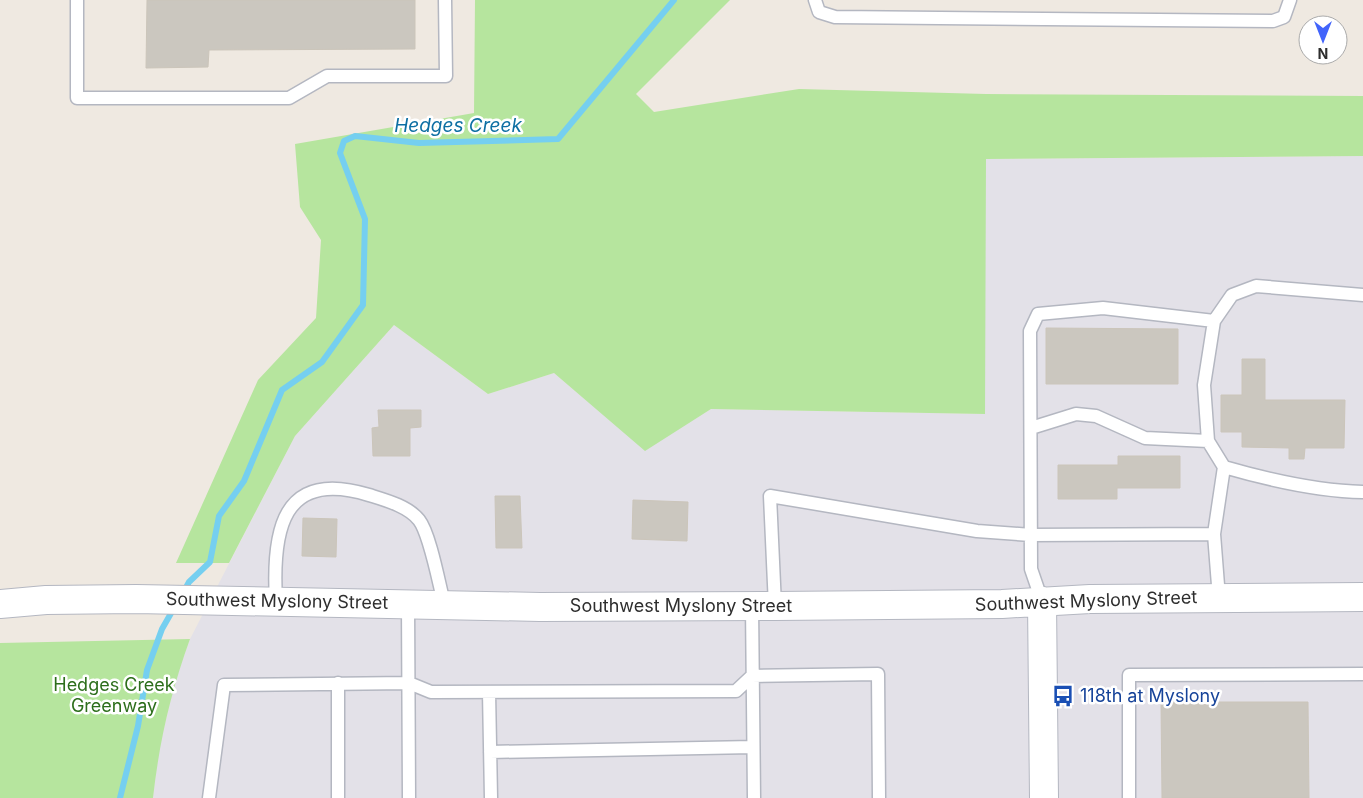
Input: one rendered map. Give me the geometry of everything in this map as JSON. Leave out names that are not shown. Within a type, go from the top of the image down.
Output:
[{"type":"street","name":"Southwest Myslony Street","points":[[0,604],[46,600],[136,599],[540,607],[763,606],[1002,604],[1042,601],[1363,597]]},
{"type":"street","points":[[1042,601],[1044,798]]},
{"type":"lane","points":[[77,0],[77,98],[289,98],[327,76],[446,76],[445,0]]},
{"type":"lane","points":[[815,0],[820,12],[835,17],[1273,21],[1284,17],[1290,0]]},
{"type":"lane","points":[[1219,598],[1214,534],[1224,467],[1208,441],[1204,385],[1214,321],[1232,295],[1256,286],[1363,295]]},
{"type":"lane","points":[[1042,601],[1031,569],[1030,331],[1038,314],[1103,308],[1214,321]]},
{"type":"lane","points":[[1031,428],[1076,414],[1096,416],[1145,438],[1208,441]]},
{"type":"lane","points":[[1224,467],[1268,480],[1343,492],[1363,492]]},
{"type":"lane","points":[[276,601],[274,566],[282,520],[298,500],[316,489],[350,489],[390,502],[413,514],[420,522],[436,568],[444,604]]},
{"type":"lane","points":[[754,798],[752,676],[763,606],[770,496],[977,531],[1031,535],[1214,534]]},
{"type":"lane","points":[[408,603],[409,798]]},
{"type":"lane","points":[[209,798],[224,685],[409,683],[431,692],[736,691],[752,676],[878,674],[879,798]]},
{"type":"lane","points":[[1129,798],[1128,675],[1363,674]]},
{"type":"lane","points":[[338,683],[338,798]]},
{"type":"lane","points":[[489,692],[491,798]]},
{"type":"lane","points":[[490,752],[753,747]]},
{"type":"shaded area","points":[[1363,156],[1363,798],[153,798],[158,754],[175,681],[190,639],[295,436],[394,325],[488,394],[554,373],[645,450],[711,409],[985,414],[985,159]]},
{"type":"green space","points":[[475,0],[730,0],[636,94],[654,112],[799,89],[986,94],[1363,96],[1363,156],[986,159],[985,414],[711,409],[645,451],[554,373],[488,394],[394,325],[295,436],[229,563],[176,563],[258,380],[316,318],[321,240],[300,207],[295,144],[474,113]]},
{"type":"green space","name":"Hedges Creek Greenway","points":[[190,639],[167,717],[153,798],[0,798],[0,643]]},
{"type":"building","points":[[147,0],[415,0],[415,49],[209,50],[208,67],[146,68]]},
{"type":"building","points":[[1046,328],[1178,329],[1178,384],[1046,384]]},
{"type":"building","points":[[1242,359],[1265,359],[1265,400],[1345,400],[1344,448],[1305,448],[1304,459],[1289,459],[1289,448],[1242,447],[1242,432],[1221,432],[1221,395],[1242,395]]},
{"type":"building","points":[[378,410],[421,410],[421,427],[410,428],[410,456],[373,456],[372,428],[379,427]]},
{"type":"building","points":[[1118,456],[1180,456],[1180,488],[1117,488],[1117,499],[1058,499],[1058,465],[1118,465]]},
{"type":"building","points":[[495,496],[520,496],[522,548],[496,548]]},
{"type":"building","points":[[633,500],[688,502],[687,541],[632,539]]},
{"type":"building","points":[[303,518],[337,519],[336,557],[302,556]]},
{"type":"building","points":[[1161,702],[1308,702],[1309,798],[1162,798]]},
{"type":"waterway","name":"Hedges Creek","points":[[183,593],[189,582],[210,562],[219,516],[244,481],[282,390],[322,362],[363,305],[365,219],[340,153],[344,141],[355,136],[419,143],[558,139],[674,0]]},
{"type":"waterway","name":"Hedges Creek","points":[[120,798],[138,726],[147,670],[162,629],[174,608]]},
{"type":"place","name":"118th at Myslony","points":[[1063,696]]}]
